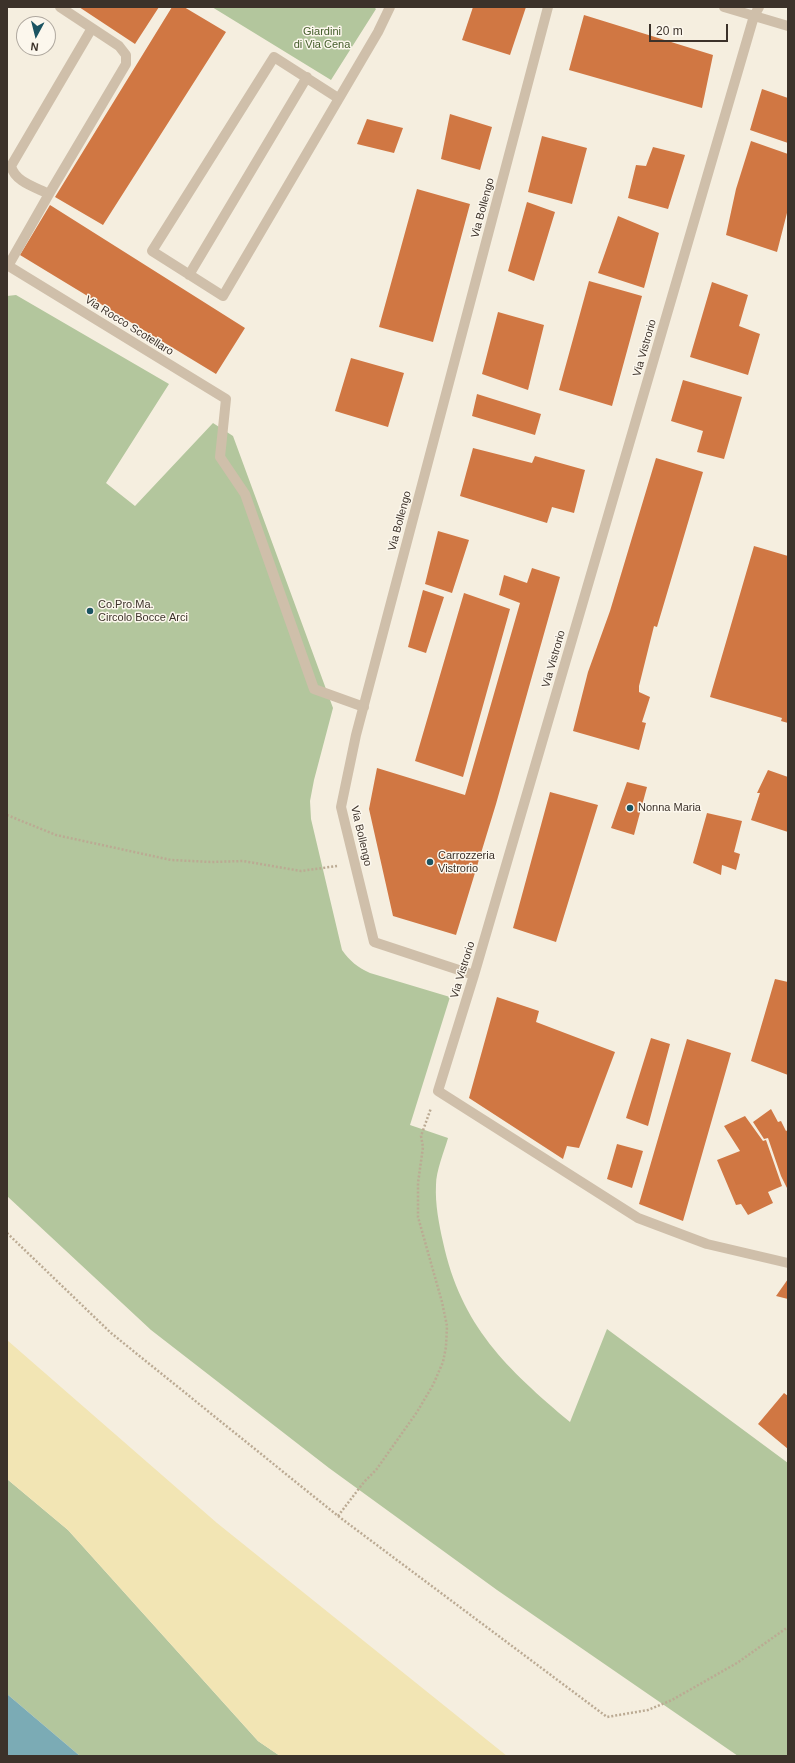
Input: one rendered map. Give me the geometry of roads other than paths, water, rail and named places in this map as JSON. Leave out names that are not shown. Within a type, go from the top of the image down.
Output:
[{"type":"street","points":[[7,268],[48,194],[126,64],[126,55],[119,46],[60,7]]},
{"type":"street","points":[[338,98],[274,57],[152,252],[223,296],[378,32],[390,7]]},
{"type":"street","name":"Via Bollengo","points":[[474,975],[374,942],[341,807],[364,707],[548,7]]},
{"type":"street","points":[[724,7],[757,12],[788,26]]},
{"type":"street","name":"Via Vistrorio","points":[[757,12],[474,975],[438,1091],[638,1218],[707,1244],[788,1263]]},
{"type":"street","points":[[48,194],[20,180],[13,173],[11,166],[92,28]]},
{"type":"street","points":[[189,276],[307,77]]},
{"type":"street","name":"Via Rocco Scotellaro","points":[[7,268],[20,272],[226,399],[220,457],[245,494],[314,689],[364,707]]},
{"type":"water","points":[[7,1694],[80,1756],[7,1756]]},
{"type":"place","name":"Co.Pro.Ma. Circolo Bocce Arci","points":[[90,611]]},
{"type":"place","name":"Nonna Maria","points":[[630,808]]},
{"type":"place","name":"Carrozzeria Vistrorio","points":[[430,862]]},
{"type":"park label","name":"Giardini di Via Cena","points":[[322,38]]}]
